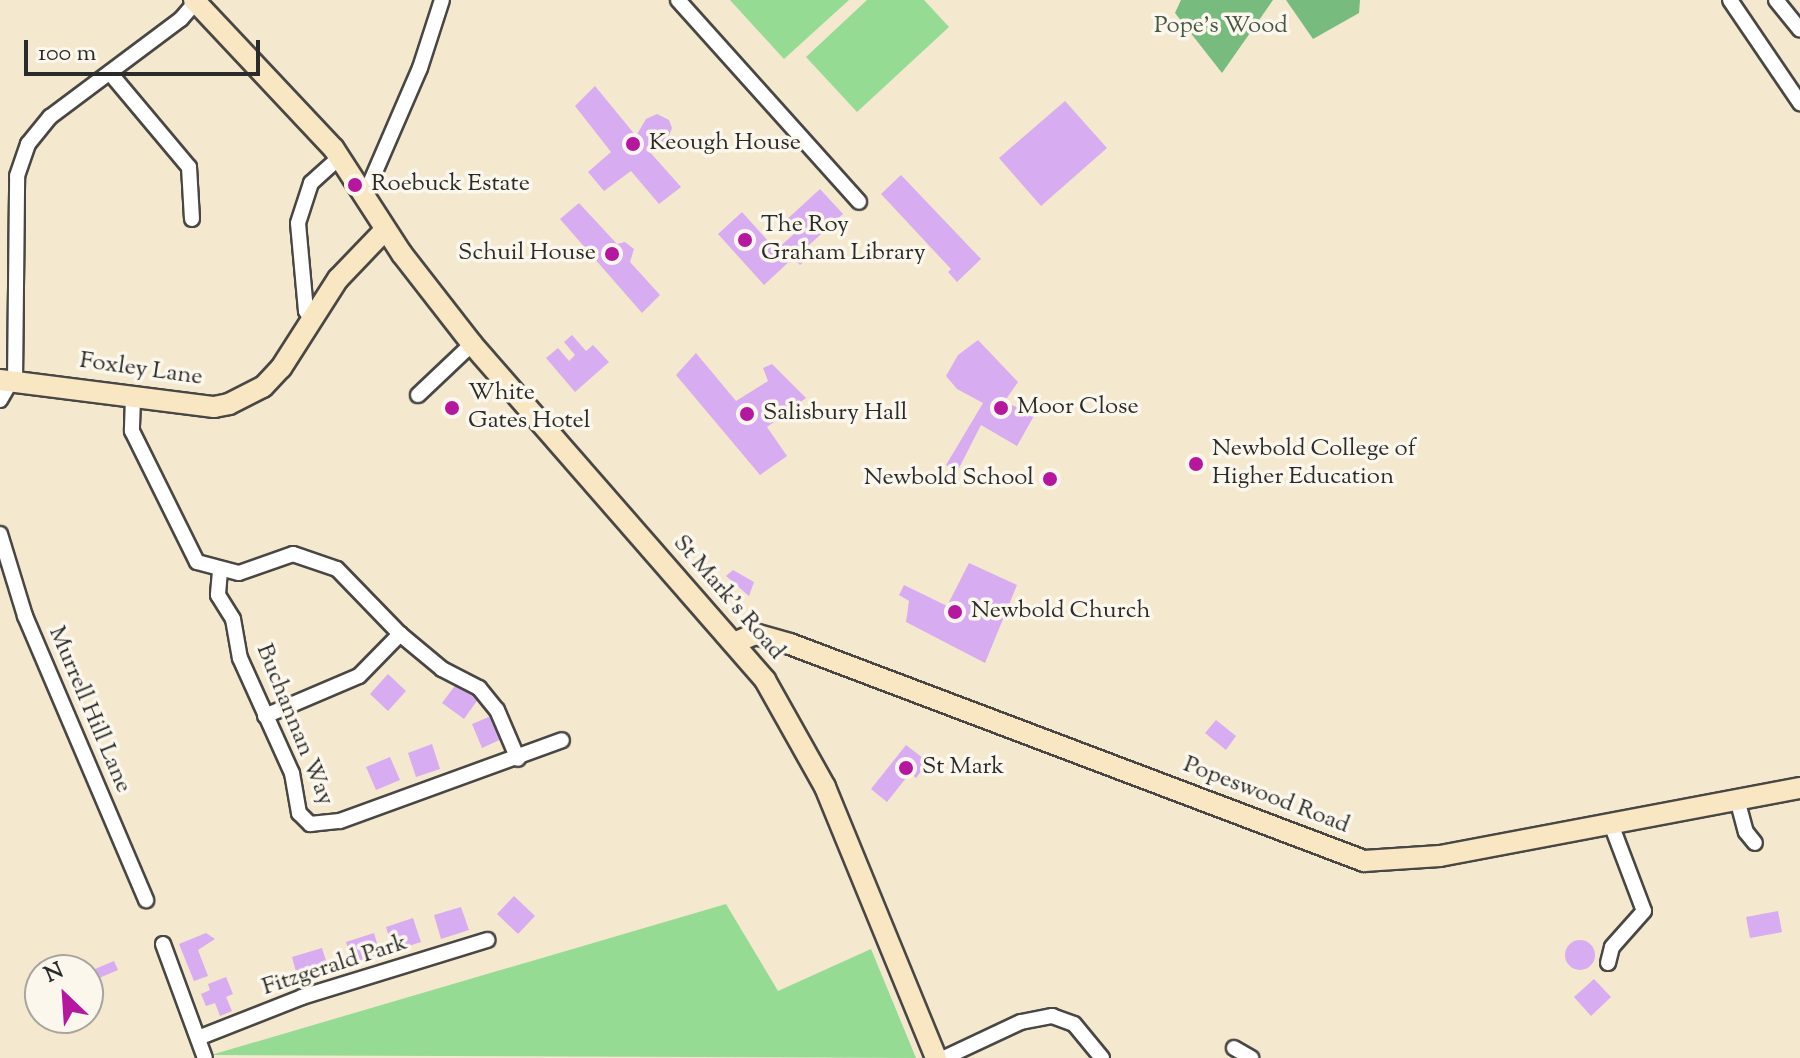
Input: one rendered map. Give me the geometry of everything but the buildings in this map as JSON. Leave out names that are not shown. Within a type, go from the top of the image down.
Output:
[{"type":"street","points":[[365,195],[420,68],[442,0]]},
{"type":"street","points":[[678,0],[859,202]]},
{"type":"street","points":[[1730,0],[1800,103]]},
{"type":"street","points":[[1776,0],[1800,30]]},
{"type":"street","points":[[0,400],[9,381],[17,176],[28,144],[50,117],[110,73],[195,1]]},
{"type":"street","name":"St Mark's Road","points":[[195,1],[340,157],[385,230],[472,344],[765,680],[825,787],[936,1058]]},
{"type":"street","points":[[110,73],[189,167],[192,219]]},
{"type":"street","points":[[313,321],[306,311],[298,223],[311,183],[340,157]]},
{"type":"street","name":"Foxley Lane","points":[[9,381],[133,398],[229,404],[263,387],[313,321],[338,279],[385,230]]},
{"type":"street","points":[[418,395],[472,344]]},
{"type":"street","points":[[133,398],[132,431],[191,555],[220,571],[239,573],[293,554],[337,569],[400,634],[442,669],[479,688],[497,710],[518,759]]},
{"type":"street","name":"Murrell Hill Lane","points":[[0,534],[25,616],[146,900]]},
{"type":"street","name":"Buchannan Way","points":[[220,571],[218,595],[233,619],[240,658],[292,773],[299,813],[310,824],[322,827],[518,759],[562,740]]},
{"type":"street","points":[[265,716],[359,676],[400,634]]},
{"type":"street","name":"Popeswood Road","points":[[734,643],[755,634],[790,644],[1364,861],[1440,856],[1800,788]]},
{"type":"street","points":[[1737,799],[1746,832],[1755,843]]},
{"type":"street","points":[[1608,963],[1612,947],[1644,911],[1611,824]]},
{"type":"street","name":"Fitzgerald Park","points":[[198,1038],[302,997],[487,940]]},
{"type":"street","points":[[163,944],[205,1058]]},
{"type":"street","points":[[944,1058],[1021,1022],[1052,1016],[1074,1024],[1102,1058]]},
{"type":"street","points":[[1234,1048],[1251,1058]]},
{"type":"green space","points":[[730,0],[849,0],[784,59]]},
{"type":"green space","points":[[867,0],[924,0],[949,27],[857,112],[806,57]]},
{"type":"green space","name":"Pope's Wood","points":[[1181,0],[1273,0],[1222,73],[1175,13]]},
{"type":"green space","name":"Pope's Wood","points":[[1286,0],[1360,0],[1359,13],[1313,39]]},
{"type":"green space","points":[[726,904],[778,991],[871,949],[916,1058],[211,1055]]},
{"type":"place","name":"Keough House","points":[[633,144]]},
{"type":"place","name":"Roebuck Estate","points":[[355,185]]},
{"type":"place","name":"The Roy Graham Library","points":[[745,240]]},
{"type":"place","name":"Schuil House","points":[[612,254]]},
{"type":"place","name":"White Gates Hotel","points":[[452,408]]},
{"type":"place","name":"Moor Close","points":[[1001,408]]},
{"type":"place","name":"Salisbury Hall","points":[[747,414]]},
{"type":"place","name":"Newbold College of Higher Education","points":[[1196,464]]},
{"type":"place","name":"Newbold School","points":[[1050,479]]},
{"type":"place","name":"Newbold Church","points":[[955,612]]},
{"type":"place","name":"St Mark","points":[[906,768]]}]
